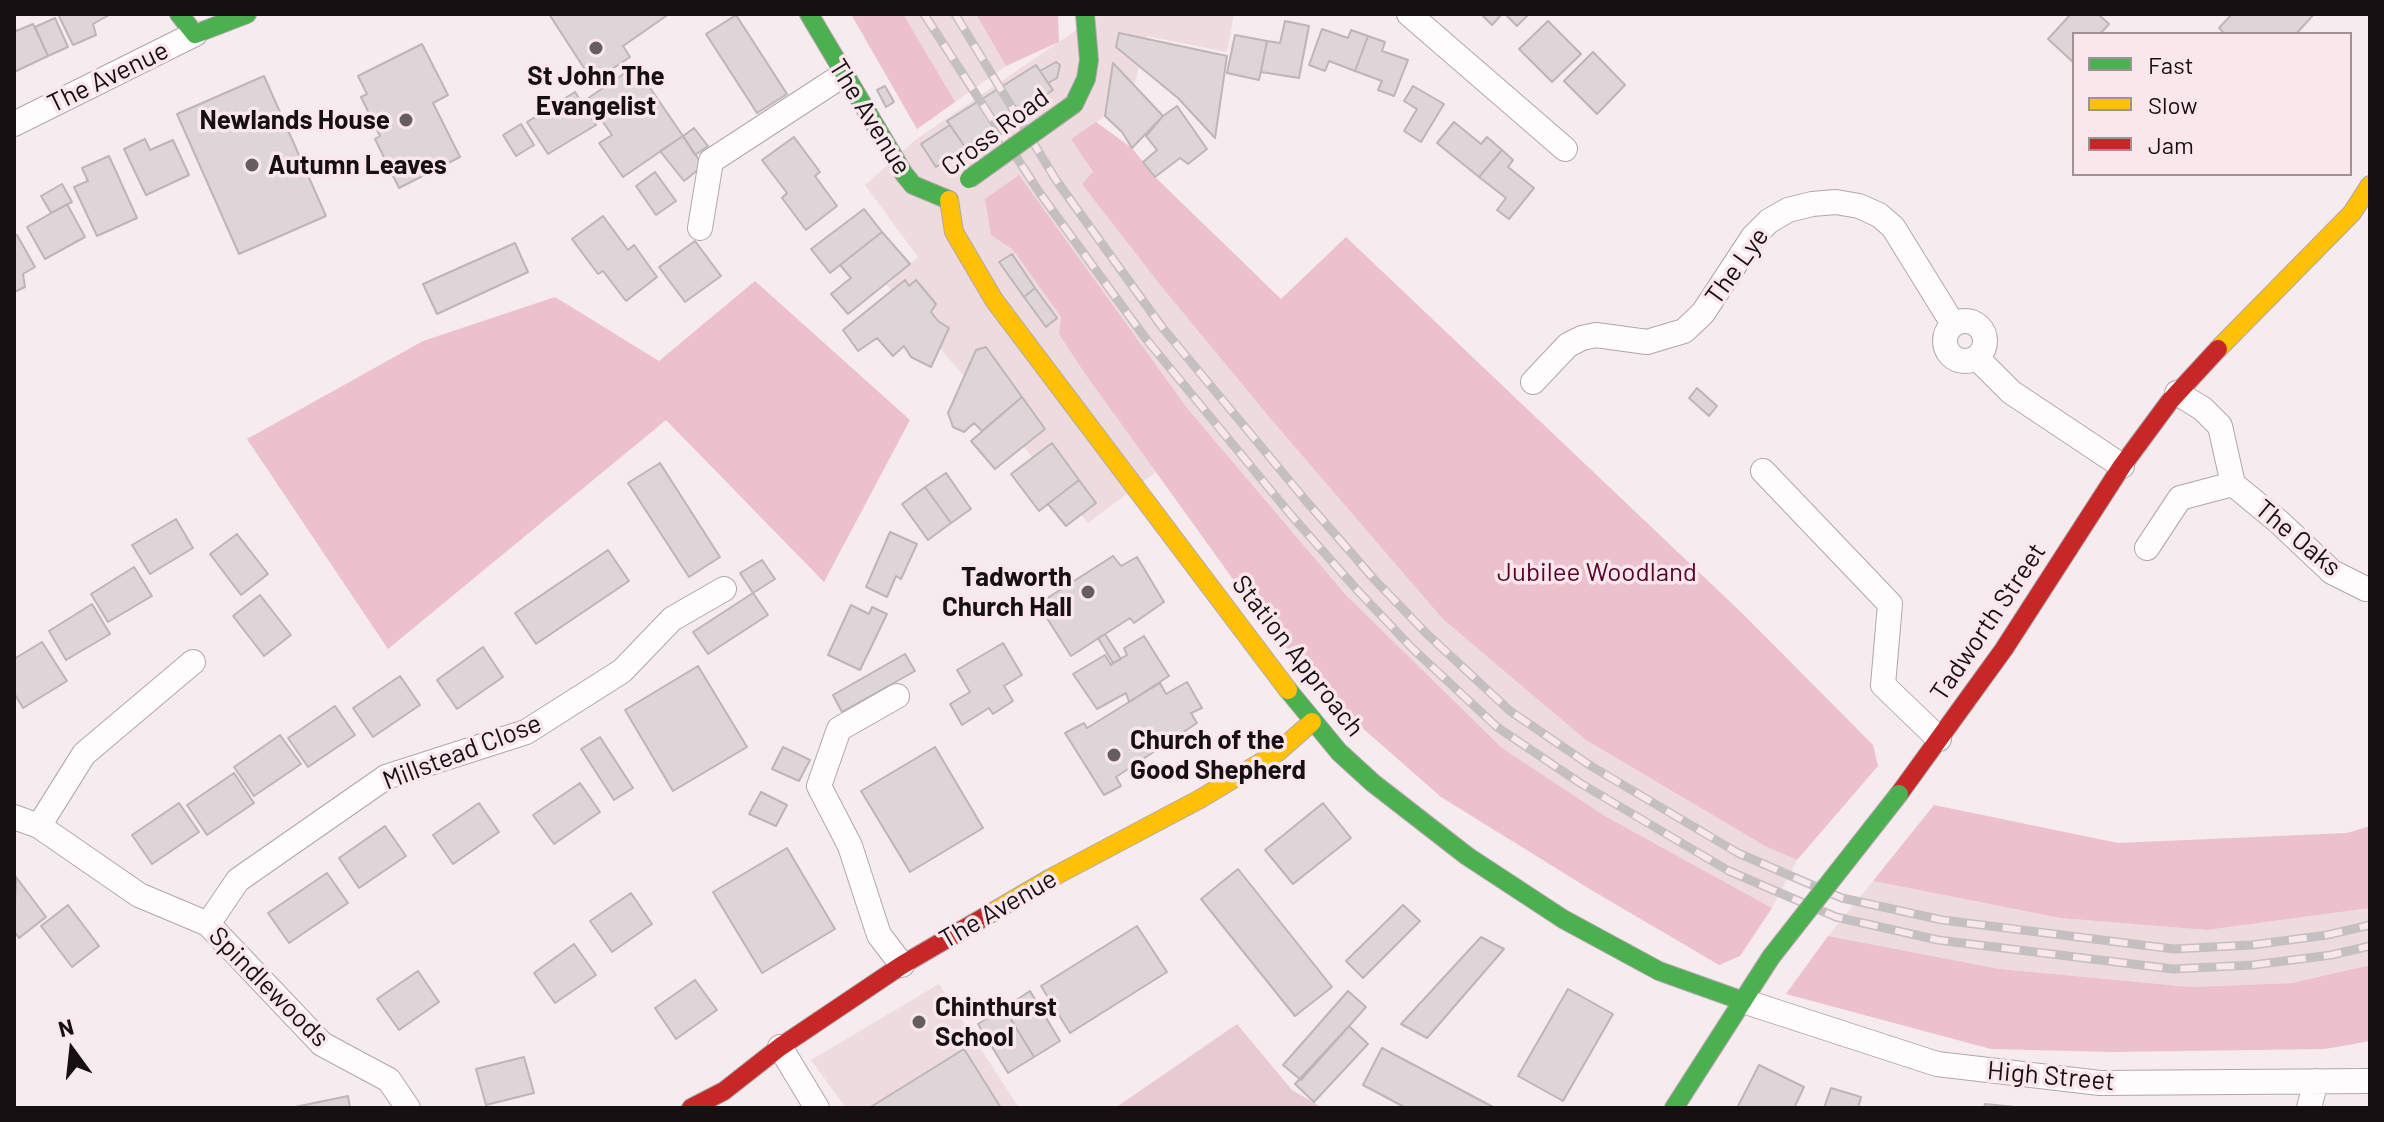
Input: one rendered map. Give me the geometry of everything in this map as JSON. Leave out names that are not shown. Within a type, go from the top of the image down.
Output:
[{"type":"main road","points":[[179,14],[195,34]]},
{"type":"main road","name":"The Avenue","points":[[195,34],[247,14]]},
{"type":"main road","name":"The Avenue","points":[[809,14],[843,75],[913,185],[949,200]]},
{"type":"main road","name":"Cross Road","points":[[949,200],[969,179],[1074,104],[1086,79],[1089,60],[1085,14]]},
{"type":"main road","name":"Tadworth Street","points":[[1674,1108],[1771,957],[1899,794],[2004,649],[2122,466],[2177,393],[2352,213],[2370,185]]},
{"type":"main road","name":"Station Approach","points":[[949,200],[954,232],[994,300],[1312,722],[1373,783],[1467,856],[1563,919],[1659,971],[1743,1001]]},
{"type":"main road","name":"The Avenue","points":[[691,1108],[724,1091],[780,1047],[902,965],[1051,878],[1200,799],[1278,752],[1312,722]]},
{"type":"street","points":[[1409,14],[1565,149]]},
{"type":"street","name":"The Avenue","points":[[14,124],[195,34]]},
{"type":"street","points":[[700,228],[711,161],[843,75]]},
{"type":"street","name":"The Lye","points":[[1533,382],[1568,345],[1582,338],[1596,335],[1647,342],[1663,340],[1684,331],[1703,313],[1753,237],[1769,221],[1788,210],[1836,202],[1859,206],[1879,215],[1893,227],[1953,324],[1969,320],[1983,329],[1986,344],[1977,358],[2011,392],[2122,466]]},
{"type":"street","name":"The Oaks","points":[[2177,393],[2203,409],[2220,426],[2233,484],[2332,572],[2366,589]]},
{"type":"street","points":[[1763,471],[1890,604],[1883,685],[1939,739]]},
{"type":"street","name":"The Oaks","points":[[2147,548],[2180,498],[2233,484]]},
{"type":"street","name":"Millstead Close","points":[[208,924],[238,880],[386,777],[526,732],[622,671],[672,619],[724,589]]},
{"type":"street","points":[[39,826],[84,754],[193,662]]},
{"type":"street","points":[[897,696],[839,729],[819,786],[850,846],[879,935],[902,965]]},
{"type":"street","name":"Spindlewoods","points":[[14,817],[39,826],[139,895],[208,924],[322,1044],[389,1080],[408,1108]]},
{"type":"street","name":"High Street","points":[[1743,1001],[1937,1064],[2100,1083],[2370,1081]]},
{"type":"street","points":[[780,1047],[817,1108]]},
{"type":"street","points":[[2309,1108],[2316,1081]]},
{"type":"shaded area","points":[[851,14],[976,14],[1006,66],[917,129]]},
{"type":"shaded area","points":[[1100,14],[1234,14],[1227,52],[1147,36],[1122,132],[1105,116],[1072,139],[1093,173],[1083,184],[1161,286],[1270,418],[1586,740],[1765,846],[1797,860],[1772,908],[1605,816],[1502,748],[1351,600],[1187,408],[1019,176],[991,235],[1013,250],[1061,317],[1059,334],[1156,472],[1088,523],[887,285],[918,257],[865,185],[915,140]]},
{"type":"shaded area","points":[[1873,881],[2060,918],[2207,930],[2370,908],[2370,965],[2292,983],[2191,987],[2000,969],[1828,936]]},
{"type":"shaded area","name":"Chinthurst School","points":[[939,984],[1019,1108],[846,1108],[811,1060]]},
{"type":"shaded area","points":[[1237,1024],[1292,1090],[1323,1108],[1115,1108]]},
{"type":"green space","points":[[851,14],[903,14],[955,102],[917,129]]},
{"type":"green space","points":[[976,14],[1058,14],[1059,42],[1006,66]]},
{"type":"green space","name":"Jubilee Woodland","points":[[1096,122],[1132,148],[1155,177],[1281,299],[1346,237],[1743,614],[1873,745],[1878,766],[1797,860],[1765,846],[1586,740],[1443,619],[1270,418],[1082,184],[1093,172],[1071,139]]},
{"type":"green space","points":[[1019,175],[1187,408],[1347,596],[1502,748],[1605,816],[1772,908],[1740,956],[1719,965],[1441,797],[1334,703],[1263,621],[1084,372],[1059,334],[1061,317],[1013,250],[991,235],[985,199]]},
{"type":"green space","points":[[755,281],[910,420],[824,582],[666,420],[388,649],[247,439],[423,341],[555,297],[659,361]]},
{"type":"green space","points":[[1934,805],[2118,843],[2347,833],[2370,826],[2370,908],[2207,930],[2060,918],[1873,881]]},
{"type":"green space","points":[[1828,936],[2000,969],[2191,987],[2292,983],[2370,965],[2370,1041],[2325,1049],[2112,1052],[1991,1049],[1786,994]]},
{"type":"building","points":[[58,14],[111,14],[93,24],[96,35],[73,45]]},
{"type":"building","name":"St John The Evangelist","points":[[549,14],[669,14],[623,46],[630,57],[593,82]]},
{"type":"building","points":[[1481,14],[1502,14],[1492,25]]},
{"type":"building","points":[[1505,14],[1529,14],[1517,26]]},
{"type":"building","points":[[2071,14],[2098,14],[2109,24],[2102,32],[2072,32],[2072,61],[2048,39]]},
{"type":"building","points":[[2232,14],[2314,14],[2298,32],[2223,32],[2219,28]]},
{"type":"building","points":[[736,15],[787,94],[757,113],[706,34]]},
{"type":"building","points":[[55,18],[68,47],[48,56],[35,27]]},
{"type":"building","points":[[1285,21],[1309,26],[1299,78],[1261,72],[1267,41],[1280,43]]},
{"type":"building","points":[[1548,21],[1581,54],[1552,82],[1519,49]]},
{"type":"building","points":[[33,24],[48,56],[14,72],[14,25],[16,31]]},
{"type":"building","points":[[1322,29],[1348,38],[1351,30],[1368,36],[1355,71],[1329,61],[1325,71],[1309,65]]},
{"type":"building","points":[[1119,33],[1227,56],[1215,138],[1178,98],[1116,47]]},
{"type":"building","points":[[1235,35],[1267,41],[1259,80],[1227,73]]},
{"type":"building","points":[[1368,36],[1385,42],[1382,51],[1408,60],[1394,96],[1378,90],[1382,81],[1355,71]]},
{"type":"building","name":"Newlands House","points":[[422,44],[448,95],[433,103],[460,157],[399,188],[375,139],[380,136],[361,97],[367,94],[358,76]]},
{"type":"building","points":[[1593,52],[1625,85],[1597,114],[1564,81]]},
{"type":"building","points":[[1056,62],[1060,65],[1057,78],[1048,83],[1040,71]]},
{"type":"building","points":[[1113,63],[1163,116],[1132,148],[1122,132],[1105,116]]},
{"type":"building","points":[[1036,65],[1053,90],[1025,108],[1029,114],[1000,134],[996,128],[965,147],[947,121]]},
{"type":"building","points":[[635,66],[683,136],[623,177],[599,143],[612,135],[587,99]]},
{"type":"building","name":"Autumn Leaves","points":[[264,76],[326,216],[239,254],[177,114]]},
{"type":"building","points":[[885,86],[894,102],[886,107],[877,90]]},
{"type":"building","points":[[1413,86],[1444,104],[1421,142],[1404,131],[1417,109],[1404,101]]},
{"type":"building","points":[[575,92],[596,125],[548,154],[527,122]]},
{"type":"building","points":[[1177,106],[1207,149],[1188,164],[1180,158],[1155,177],[1143,162],[1157,150],[1146,136],[1163,116]]},
{"type":"building","points":[[1454,122],[1481,144],[1487,137],[1502,150],[1479,177],[1437,143]]},
{"type":"building","points":[[521,124],[534,145],[516,156],[503,135]]},
{"type":"building","points":[[950,125],[965,147],[936,167],[921,144]]},
{"type":"building","points":[[694,128],[708,146],[695,155],[683,136]]},
{"type":"building","points":[[683,136],[703,166],[684,181],[660,151]]},
{"type":"building","points":[[794,137],[820,172],[815,176],[837,206],[806,230],[782,198],[787,193],[762,160]]},
{"type":"building","points":[[145,139],[150,150],[173,140],[189,175],[146,195],[124,149]]},
{"type":"building","points":[[1502,150],[1513,160],[1508,167],[1534,188],[1509,219],[1497,210],[1506,198],[1479,177]]},
{"type":"building","points":[[109,156],[137,218],[97,236],[74,187],[88,181],[82,168]]},
{"type":"building","points":[[655,172],[676,201],[656,215],[636,186]]},
{"type":"building","points":[[62,184],[72,202],[51,213],[41,196]]},
{"type":"building","points":[[67,204],[85,237],[45,259],[27,227]]},
{"type":"building","points":[[864,209],[882,232],[830,273],[811,249]]},
{"type":"building","points":[[603,216],[628,250],[634,245],[657,277],[626,301],[603,271],[598,274],[572,239]]},
{"type":"building","points":[[882,232],[910,264],[848,314],[831,294],[851,278],[840,265]]},
{"type":"building","points":[[17,235],[35,267],[23,274],[25,287],[14,292],[14,236]]},
{"type":"building","points":[[695,241],[721,276],[685,302],[659,267]]},
{"type":"building","points":[[515,243],[528,272],[437,314],[423,284]]},
{"type":"building","points":[[1012,254],[1035,288],[1024,297],[999,262]]},
{"type":"building","points":[[905,280],[909,286],[916,280],[936,304],[931,312],[949,328],[931,367],[911,357],[904,346],[893,356],[877,338],[858,351],[843,330]]},
{"type":"building","points":[[1035,288],[1057,318],[1046,327],[1024,297]]},
{"type":"building","points":[[986,347],[1022,397],[982,431],[974,423],[964,432],[953,427],[948,413],[976,350]]},
{"type":"building","points":[[1697,388],[1717,406],[1709,416],[1689,398]]},
{"type":"building","points":[[1022,397],[1045,429],[995,469],[971,441]]},
{"type":"building","points":[[1052,443],[1079,480],[1039,511],[1011,474]]},
{"type":"building","points":[[660,463],[720,557],[689,577],[628,483]]},
{"type":"building","points":[[946,473],[971,509],[951,523],[925,487]]},
{"type":"building","points":[[1079,480],[1096,503],[1066,526],[1048,504]]},
{"type":"building","points":[[925,487],[951,523],[928,540],[902,504]]},
{"type":"building","points":[[176,519],[193,548],[150,574],[132,545]]},
{"type":"building","points":[[890,532],[917,544],[901,579],[896,576],[887,597],[866,587]]},
{"type":"building","points":[[237,534],[268,574],[241,595],[210,554]]},
{"type":"building","points":[[608,550],[629,581],[536,644],[515,613]]},
{"type":"building","points":[[1113,556],[1121,566],[1137,557],[1164,602],[1134,623],[1130,618],[1071,656],[1038,604]]},
{"type":"building","points":[[762,560],[775,579],[753,593],[740,573]]},
{"type":"building","points":[[134,567],[152,596],[108,622],[91,594]]},
{"type":"building","points":[[753,593],[768,615],[708,654],[693,632]]},
{"type":"building","points":[[260,595],[291,635],[264,656],[233,616]]},
{"type":"building","points":[[92,604],[110,634],[66,660],[49,631]]},
{"type":"building","points":[[851,605],[869,614],[872,607],[887,614],[860,670],[828,655]]},
{"type":"building","points":[[1105,634],[1121,659],[1113,663],[1098,638]]},
{"type":"building","points":[[1144,636],[1169,676],[1129,702],[1126,693],[1097,709],[1073,674],[1105,655],[1111,665],[1127,655],[1124,648]]},
{"type":"building","points":[[42,642],[67,681],[23,708],[14,693],[14,659]]},
{"type":"building","points":[[1003,643],[1022,675],[1004,686],[1013,701],[993,714],[989,708],[962,725],[950,704],[970,692],[957,670]]},
{"type":"building","points":[[483,647],[503,677],[457,709],[437,680]]},
{"type":"building","points":[[905,654],[915,671],[842,712],[833,695]]},
{"type":"building","points":[[698,666],[747,747],[673,791],[625,710]]},
{"type":"building","points":[[400,676],[420,705],[373,737],[353,708]]},
{"type":"building","name":"Church of the Good Shepherd","points":[[1187,682],[1202,708],[1191,713],[1197,723],[1116,777],[1121,786],[1104,795],[1065,733],[1084,723],[1087,728],[1160,683],[1166,694]]},
{"type":"building","points":[[335,706],[355,735],[308,767],[288,738]]},
{"type":"building","points":[[280,735],[301,764],[254,796],[234,767]]},
{"type":"building","points":[[600,737],[633,788],[614,800],[581,749]]},
{"type":"building","points":[[783,747],[810,760],[799,781],[772,769]]},
{"type":"building","points":[[935,747],[983,828],[910,872],[861,791]]},
{"type":"building","points":[[234,773],[254,803],[207,835],[187,805]]},
{"type":"building","points":[[580,783],[600,812],[554,844],[533,815]]},
{"type":"building","points":[[761,792],[787,805],[776,826],[749,814]]},
{"type":"building","points":[[179,803],[199,832],[152,864],[132,835]]},
{"type":"building","points":[[479,803],[499,832],[453,864],[433,835]]},
{"type":"building","points":[[1323,803],[1351,838],[1293,884],[1265,850]]},
{"type":"building","points":[[385,826],[406,856],[359,888],[339,858]]},
{"type":"building","points":[[787,848],[835,929],[762,973],[713,892]]},
{"type":"building","points":[[1238,869],[1332,987],[1295,1016],[1201,899]]},
{"type":"building","points":[[327,873],[348,903],[289,943],[268,913]]},
{"type":"building","points":[[16,877],[46,917],[19,938],[14,931]]},
{"type":"building","points":[[631,893],[652,924],[612,952],[590,921]]},
{"type":"building","points":[[68,905],[99,946],[72,967],[41,926]]},
{"type":"building","points":[[1403,905],[1420,921],[1363,978],[1346,961]]},
{"type":"building","points":[[1137,926],[1167,972],[1070,1033],[1041,986]]},
{"type":"building","points":[[1481,937],[1504,949],[1427,1038],[1401,1024]]},
{"type":"building","points":[[574,944],[596,975],[555,1003],[534,973]]},
{"type":"building","points":[[418,971],[439,1002],[399,1030],[377,999]]},
{"type":"building","points":[[695,980],[717,1010],[676,1039],[655,1008]]},
{"type":"building","points":[[1568,989],[1613,1014],[1563,1101],[1518,1076]]},
{"type":"building","points":[[1030,991],[1060,1041],[1034,1057],[1004,1008]]},
{"type":"building","points":[[1348,991],[1366,1007],[1301,1080],[1283,1065]]},
{"type":"building","points":[[1004,1008],[1034,1057],[1008,1073],[978,1024]]},
{"type":"building","points":[[1349,1026],[1368,1044],[1314,1102],[1295,1084]]},
{"type":"building","points":[[1382,1048],[1495,1108],[1406,1108],[1363,1085]]},
{"type":"building","points":[[964,1049],[1001,1108],[869,1108]]},
{"type":"building","points":[[524,1057],[534,1093],[486,1105],[476,1069]]},
{"type":"building","points":[[1759,1065],[1804,1087],[1794,1108],[1737,1108]]},
{"type":"building","points":[[1831,1088],[1861,1097],[1858,1108],[1824,1108]]},
{"type":"building","points":[[348,1096],[350,1108],[290,1108]]},
{"type":"building","points":[[1985,1104],[2025,1108],[1984,1108]]},
{"type":"railway","points":[[924,14],[1039,192],[1146,339],[1291,515],[1413,649],[1497,727],[1580,783],[1729,871],[1836,917],[1938,940],[2173,969],[2253,965],[2331,955],[2370,946]]},
{"type":"railway","points":[[955,14],[1056,180],[1162,327],[1307,502],[1427,634],[1510,711],[1591,766],[1738,853],[1842,898],[1942,920],[2174,949],[2252,945],[2327,935],[2370,925]]},
{"type":"traffic: fast","points":[[179,14],[195,34],[247,14]]},
{"type":"traffic: fast","points":[[809,14],[904,174],[913,185],[949,200]]},
{"type":"traffic: fast","points":[[1074,104],[1086,79],[1089,60],[1085,14]]},
{"type":"traffic: fast","points":[[969,179],[1074,104]]},
{"type":"traffic: fast","points":[[1288,690],[1339,752],[1373,783],[1467,856],[1563,919],[1659,971],[1743,1001]]},
{"type":"traffic: fast","points":[[1771,957],[1899,794]]},
{"type":"traffic: fast","points":[[1674,1108],[1771,957]]},
{"type":"traffic: slow","points":[[2218,349],[2352,213],[2370,185]]},
{"type":"traffic: slow","points":[[949,200],[954,232],[994,300],[1288,690]]},
{"type":"traffic: slow","points":[[986,916],[1200,799],[1278,752],[1312,722]]},
{"type":"traffic: jam","points":[[1899,794],[2004,649],[2122,466],[2170,401],[2218,349]]},
{"type":"traffic: jam","points":[[691,1108],[724,1091],[780,1047],[902,965],[986,916]]},
{"type":"place","name":"St John The Evangelist","points":[[596,48]]},
{"type":"place","name":"Newlands House","points":[[406,120]]},
{"type":"place","name":"Autumn Leaves","points":[[252,165]]},
{"type":"place","name":"Tadworth Church Hall","points":[[1088,592]]},
{"type":"place","name":"Church of the Good Shepherd","points":[[1114,755]]},
{"type":"place","name":"Chinthurst School","points":[[919,1022]]}]
